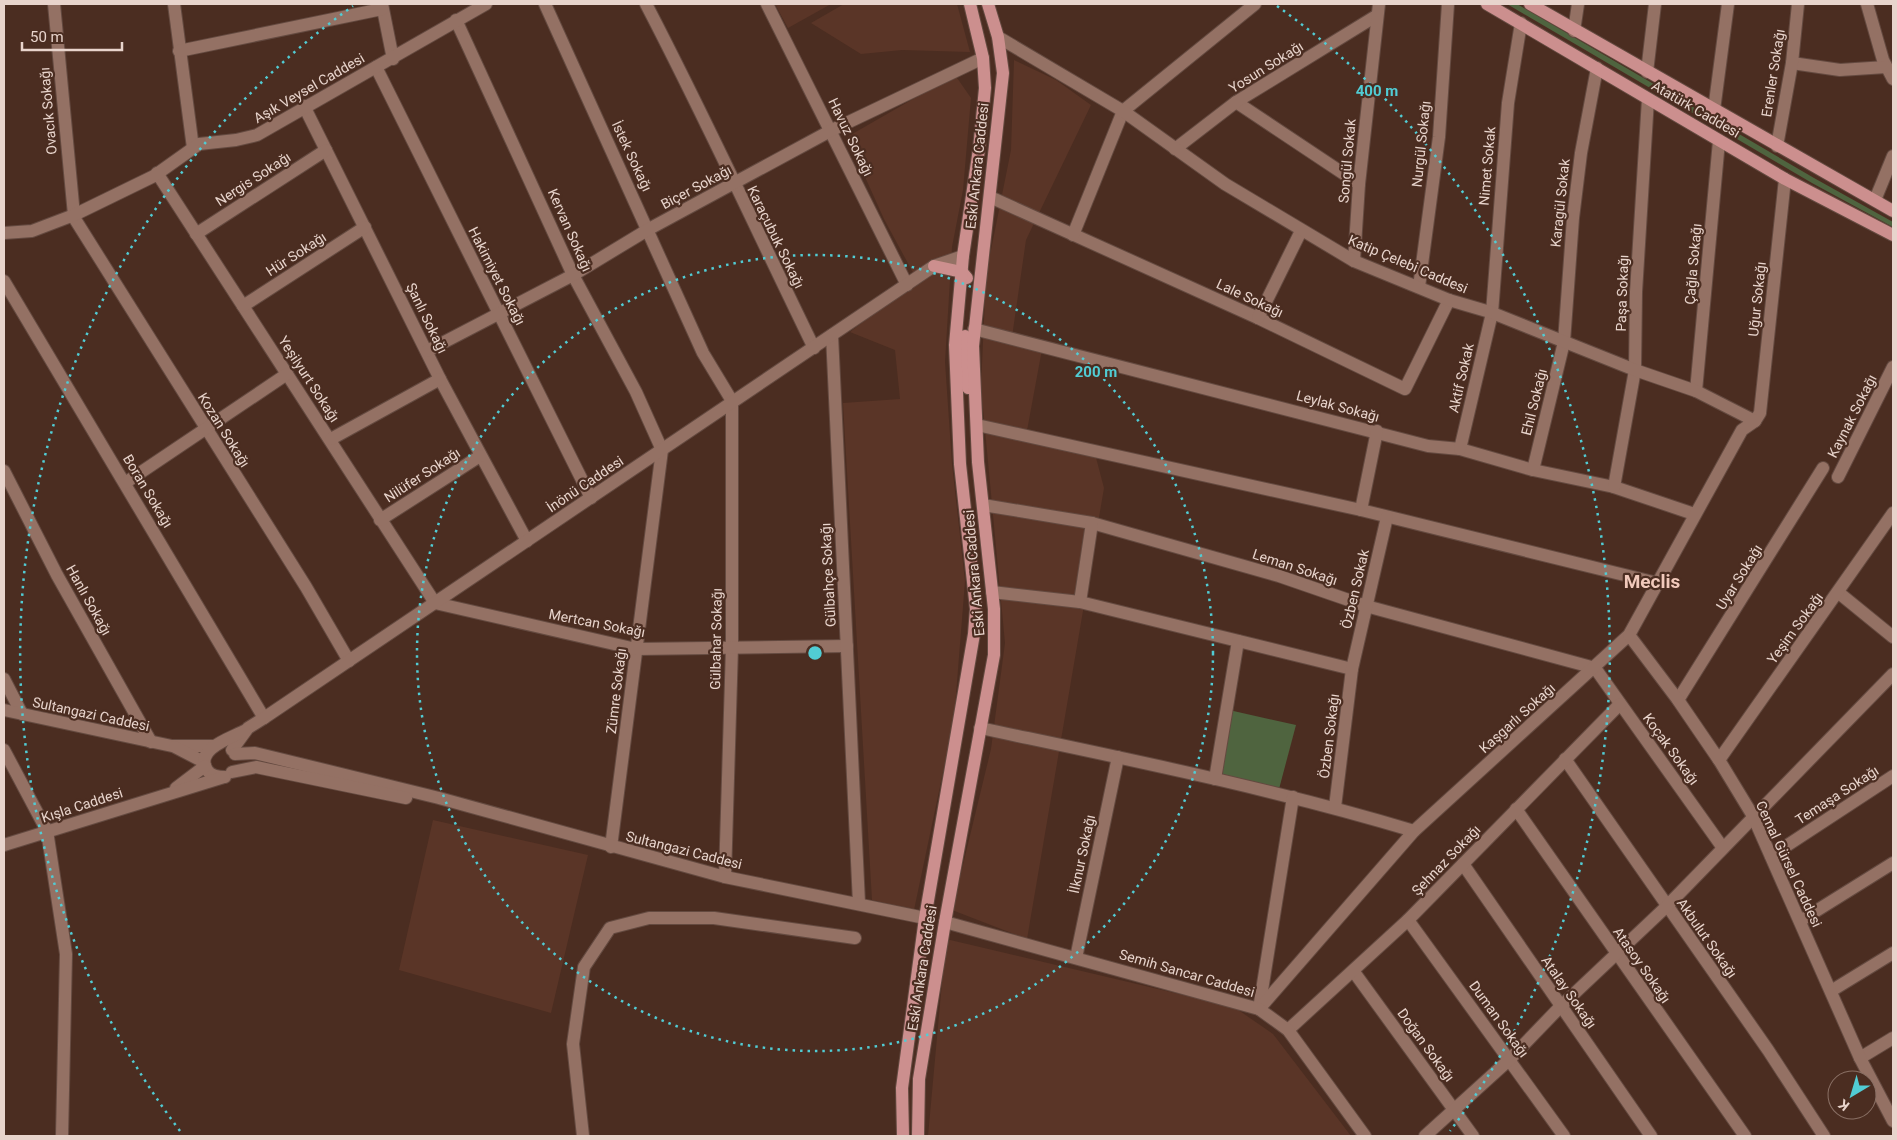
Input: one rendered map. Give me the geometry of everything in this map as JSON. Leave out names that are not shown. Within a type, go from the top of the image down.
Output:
[{"type":"main road","name":"Eski Ankara Caddesi","points":[[902,1136],[902,1088],[925,918],[974,634],[976,609],[960,464],[955,345],[962,272],[985,88],[983,58],[970,4]]},
{"type":"main road","name":"Eski Ankara Caddesi","points":[[918,1136],[919,1079],[945,922],[994,655],[992,592],[978,462],[973,346],[1003,73],[998,37],[988,4]]},
{"type":"main road","name":"Atatürk Caddesi","points":[[1488,4],[1785,179],[1893,235]]},
{"type":"main road","name":"Atatürk Caddesi","points":[[1530,4],[1574,31],[1893,211]]},
{"type":"main road","points":[[934,266],[962,272],[970,281],[964,362],[977,424]]},
{"type":"street","name":"Ovacık Sokağı","points":[[54,4],[73,215]]},
{"type":"street","points":[[174,4],[179,51],[194,148]]},
{"type":"street","name":"İstek Sokağı","points":[[545,4],[649,229],[703,352],[732,401]]},
{"type":"street","name":"Karaçubuk Sokağı","points":[[646,4],[689,86],[734,184],[814,348]]},
{"type":"street","name":"Havuz Sokağı","points":[[767,4],[832,130],[907,285]]},
{"type":"street","points":[[1073,235],[1123,111],[1255,4]]},
{"type":"street","name":"Nurgül Sokağı","points":[[1419,288],[1439,137],[1448,4]]},
{"type":"street","points":[[1574,31],[1578,4]]},
{"type":"street","points":[[1647,72],[1655,4]]},
{"type":"street","points":[[1714,110],[1728,4]]},
{"type":"street","name":"Erenler Sokağı","points":[[1777,146],[1792,63],[1798,4]]},
{"type":"street","points":[[1868,4],[1886,67],[1893,79]]},
{"type":"street","name":"Aşık Veysel Caddesi","points":[[4,234],[32,231],[73,215],[157,173],[199,144],[236,140],[257,135],[304,106],[393,59],[480,5]]},
{"type":"street","points":[[179,51],[382,6],[393,59]]},
{"type":"street","name":"Yosun Sokağı","points":[[1175,149],[1236,102],[1378,10]]},
{"type":"street","name":"Songül Sokak","points":[[1354,261],[1359,184],[1378,10]]},
{"type":"street","name":"Kervan Sokağı","points":[[456,20],[573,275],[636,392],[662,450]]},
{"type":"street","name":"Nimet Sokak","points":[[1492,313],[1508,103],[1521,23]]},
{"type":"street","name":"Katip Çelebi Caddesi","points":[[998,37],[1123,111],[1225,184],[1354,261],[1449,300],[1492,313],[1635,370],[1696,391],[1755,421]]},
{"type":"street","name":"Biçer Sokağı","points":[[427,350],[573,275],[649,229],[832,130],[983,58]]},
{"type":"street","points":[[1792,63],[1840,70],[1886,67]]},
{"type":"street","name":"Hakimiyet Sokağı","points":[[376,67],[591,498]]},
{"type":"street","name":"Karagül Sokak","points":[[1564,342],[1573,218],[1581,153],[1597,68]]},
{"type":"street","name":"Paşa Sokağı","points":[[1614,486],[1635,370],[1636,292],[1648,99]]},
{"type":"street","points":[[1236,102],[1359,184]]},
{"type":"street","name":"Şanlı Sokağı","points":[[304,106],[440,379],[527,541]]},
{"type":"street","name":"Çağla Sokağı","points":[[1696,391],[1719,141]]},
{"type":"street","name":"Nergis Sokağı","points":[[196,234],[326,150]]},
{"type":"street","points":[[1874,200],[1893,156]]},
{"type":"street","name":"Yeşilyurt Sokağı","points":[[157,173],[435,603]]},
{"type":"street","name":"Uğur Sokağı","points":[[1755,421],[1760,413],[1785,179]]},
{"type":"street","name":"Lale Sokağı","points":[[990,197],[1258,318],[1405,388],[1449,300]]},
{"type":"street","name":"Kozan Sokağı","points":[[73,215],[306,586],[348,661]]},
{"type":"street","name":"Hür Sokağı","points":[[243,306],[365,227]]},
{"type":"street","points":[[1258,318],[1301,231]]},
{"type":"street","name":"İnönü Caddesi","points":[[233,752],[248,728],[934,266],[964,256]]},
{"type":"street","name":"Boran Sokağı","points":[[4,281],[264,718]]},
{"type":"street","name":"Aktif Sokak","points":[[1460,449],[1492,313]]},
{"type":"street","name":"Leylak Sokağı","points":[[974,328],[1377,431],[1428,446],[1460,449],[1533,470],[1614,486],[1694,514]]},
{"type":"street","name":"Gülbahçe Sokağı","points":[[832,335],[859,902]]},
{"type":"street","name":"Ehil Sokağı","points":[[1533,470],[1564,342]]},
{"type":"street","name":"Kaynak Sokağı","points":[[1838,478],[1887,395],[1893,367]]},
{"type":"street","points":[[125,483],[287,374]]},
{"type":"street","points":[[330,439],[440,379]]},
{"type":"street","name":"Gülbahar Sokağı","points":[[725,877],[732,647],[732,401]]},
{"type":"street","name":"Kaşgarlı Sokağı","points":[[1259,1009],[1414,830],[1595,668],[1629,635],[1742,430],[1755,421]]},
{"type":"street","points":[[977,424],[1361,510],[1657,584]]},
{"type":"street","points":[[1361,510],[1377,431]]},
{"type":"street","name":"Zümre Sokağı","points":[[611,847],[662,450]]},
{"type":"street","name":"Nilüfer Sokağı","points":[[380,520],[480,456]]},
{"type":"street","name":"Uyar Sokağı","points":[[1678,700],[1823,468]]},
{"type":"street","name":"Hanlı Sokağı","points":[[4,471],[57,575],[150,742]]},
{"type":"street","name":"Leman Sokağı","points":[[983,505],[1092,523],[1279,576],[1366,606],[1595,668]]},
{"type":"street","name":"Yeşim Sokağı","points":[[1719,760],[1839,593],[1893,513]]},
{"type":"street","name":"Özben Sokak","points":[[1352,669],[1387,517]]},
{"type":"street","points":[[1080,602],[1092,523]]},
{"type":"street","points":[[992,592],[1080,602],[1352,669]]},
{"type":"street","points":[[1839,593],[1893,637]]},
{"type":"street","name":"Mertcan Sokağı","points":[[435,603],[636,649],[846,646]]},
{"type":"street","name":"Cemal Gürsel Caddesi","points":[[1629,635],[1678,700],[1719,760],[1752,816],[1860,1058],[1893,1121]]},
{"type":"street","points":[[1215,779],[1238,641]]},
{"type":"street","name":"Koçak Sokağı","points":[[1595,668],[1723,848]]},
{"type":"street","name":"Özben Sokağı","points":[[1335,807],[1352,669]]},
{"type":"street","points":[[1425,1136],[1510,1059],[1560,1007],[1617,955],[1752,816],[1892,677]]},
{"type":"street","points":[[4,679],[22,714]]},
{"type":"street","name":"Şehnaz Sokağı","points":[[1288,1030],[1354,972],[1408,920],[1620,704]]},
{"type":"street","name":"Sultangazi Caddesi","points":[[4,710],[172,746],[216,746],[233,752],[255,753],[439,798],[725,877],[859,902],[925,918]]},
{"type":"street","points":[[205,764],[206,753],[248,728]]},
{"type":"street","points":[[980,728],[1118,756],[1293,797],[1414,830]]},
{"type":"street","name":"Sultangazi Caddesi","points":[[172,746],[205,764],[211,774],[228,774],[256,767],[426,802],[439,798]]},
{"type":"street","points":[[4,750],[47,831],[66,954],[62,1136]]},
{"type":"street","points":[[228,774],[236,764],[233,752]]},
{"type":"street","name":"İlknur Sokağı","points":[[1076,958],[1118,756]]},
{"type":"street","name":"Akbulut Sokağı","points":[[1564,759],[1768,1050],[1824,1136]]},
{"type":"street","name":"Kışla Caddesi","points":[[170,792],[205,764]]},
{"type":"street","name":"Kışla Caddesi","points":[[4,845],[228,774]]},
{"type":"street","name":"Temaşa Sokağı","points":[[1771,856],[1893,776]]},
{"type":"street","points":[[1259,1009],[1293,797]]},
{"type":"street","name":"Atasoy Sokağı","points":[[1516,809],[1745,1136]]},
{"type":"street","points":[[1800,921],[1893,863]]},
{"type":"street","name":"Atalay Sokağı","points":[[1464,864],[1560,1007],[1651,1136]]},
{"type":"street","points":[[583,1136],[572,1044],[584,966],[610,928],[649,918],[714,918],[855,938]]},
{"type":"street","name":"Duman Sokağı","points":[[1408,920],[1564,1136]]},
{"type":"street","name":"Semih Sancar Caddesi","points":[[945,922],[1259,1009],[1288,1030],[1365,1136]]},
{"type":"street","points":[[1831,991],[1893,953]]},
{"type":"street","name":"Doğan Sokağı","points":[[1354,972],[1473,1136]]},
{"type":"street","points":[[1860,1058],[1893,1038]]},
{"type":"shaded area","points":[[775,4],[831,4],[788,28]]},
{"type":"shaded area","points":[[844,4],[957,4],[970,52],[902,50],[861,54],[811,23]]},
{"type":"shaded area","points":[[1014,60],[1056,80],[1091,105],[1026,240],[1012,337],[1043,344],[1026,436],[1094,450],[1104,488],[1027,939],[952,910],[991,749],[1005,643],[981,387],[986,275],[1011,150]]},
{"type":"shaded area","points":[[955,75],[971,98],[963,190],[952,247],[945,362],[952,464],[965,581],[954,720],[914,910],[872,900],[843,403],[900,399],[895,350],[850,332],[917,280],[884,219],[847,137]]},
{"type":"shaded area","points":[[433,820],[588,855],[551,1013],[399,970]]},
{"type":"shaded area","points":[[946,939],[1234,1007],[1273,1034],[1351,1136],[928,1136]]},
{"type":"green space","points":[[1507,4],[1517,4],[1814,178],[1893,222],[1893,227],[1812,183]]},
{"type":"green space","points":[[1229,710],[1296,725],[1279,789],[1219,773]]},
{"type":"district","name":"Meclis","points":[[1652,581]]}]
